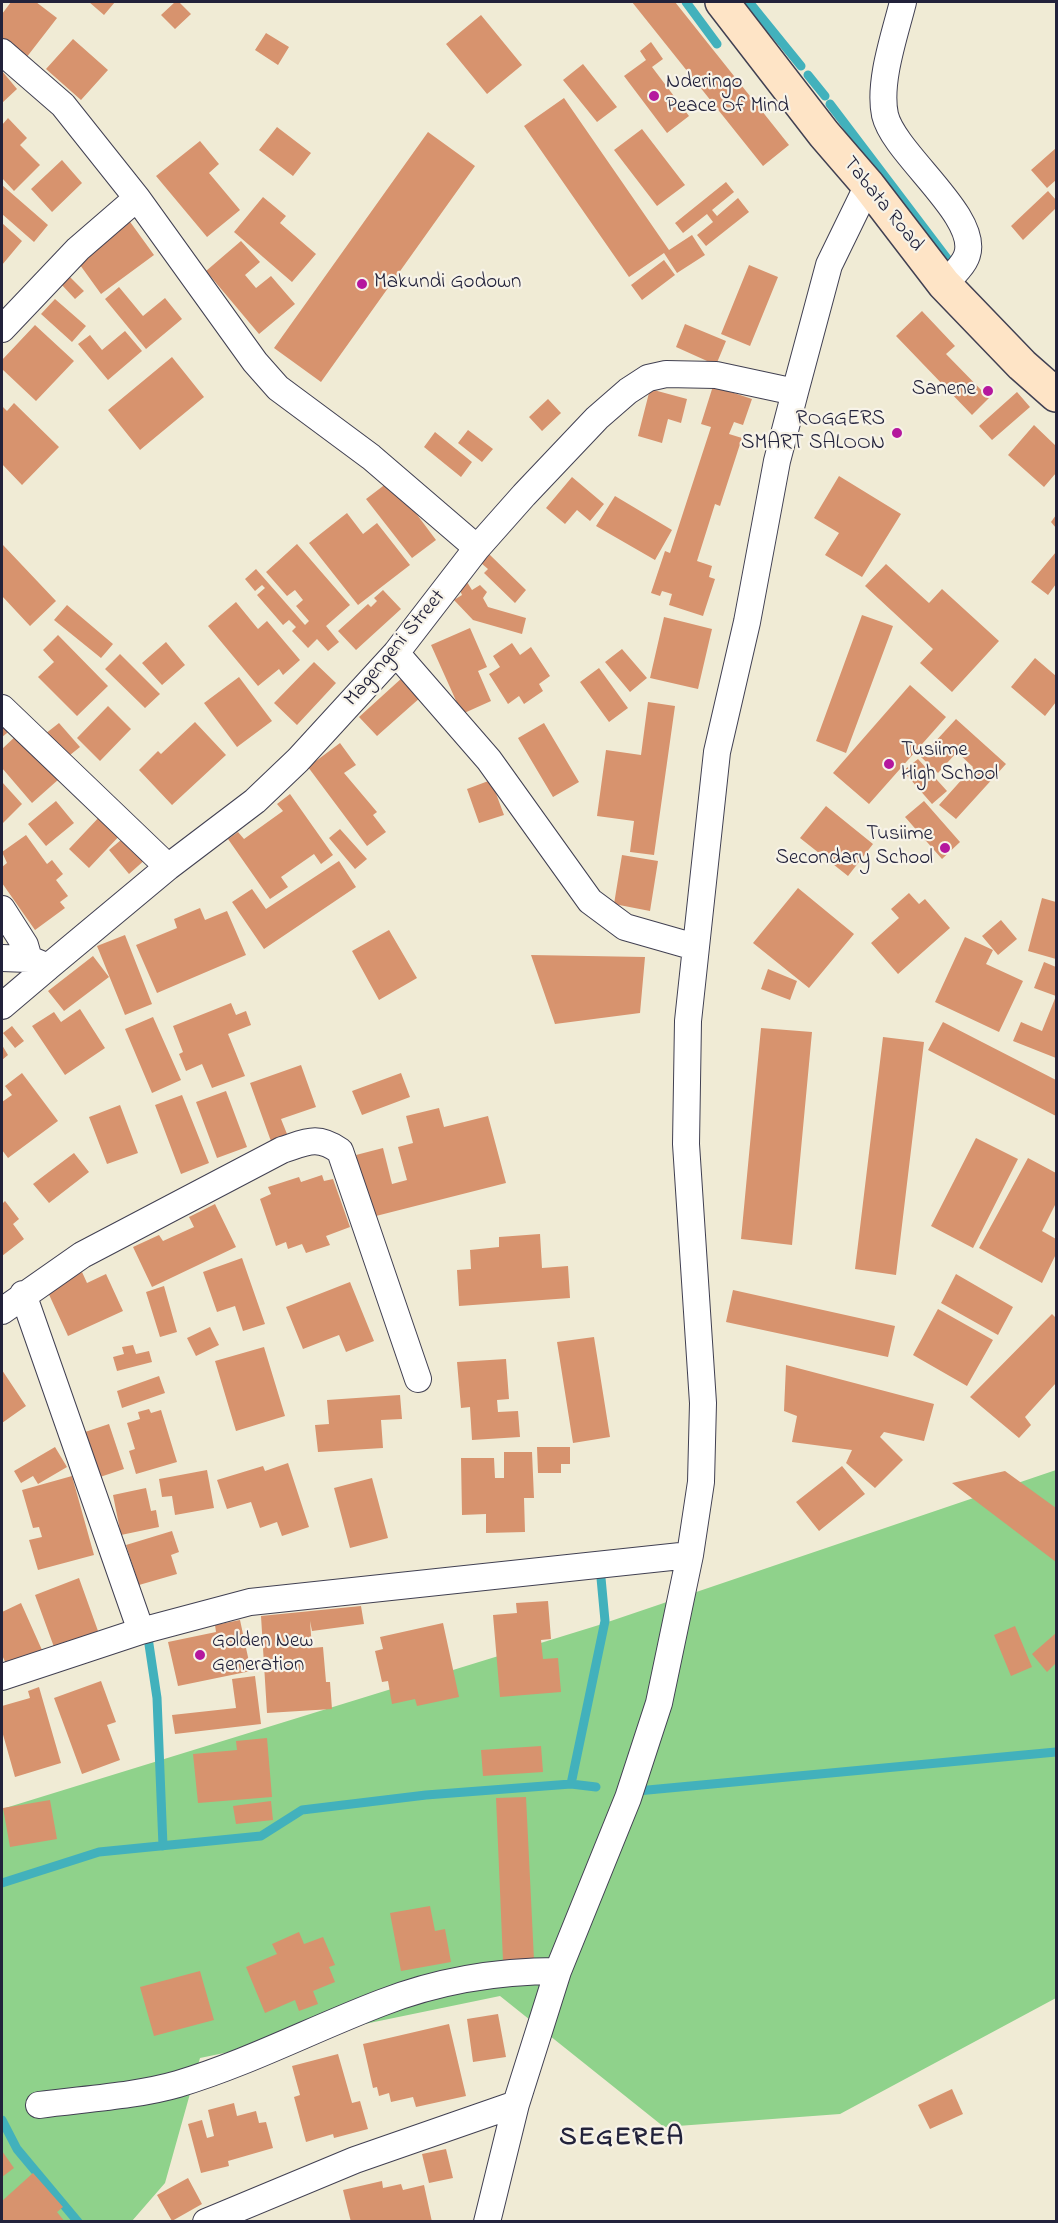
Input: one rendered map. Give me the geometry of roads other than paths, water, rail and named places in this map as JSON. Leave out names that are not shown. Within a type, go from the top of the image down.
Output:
[{"type":"main road","name":"Tabata Road","points":[[722,2],[824,134],[945,284],[1022,366],[1056,395]]},
{"type":"street","points":[[903,2],[883,91],[885,117],[901,146],[947,200],[969,242],[967,256],[945,284]]},
{"type":"street","points":[[2,52],[63,105],[137,198],[255,362],[278,388],[371,457],[477,548]]},
{"type":"street","points":[[486,2222],[516,2104],[558,1971],[628,1798],[659,1703],[690,1555],[701,1482],[703,1403],[686,1144],[688,1021],[717,752],[747,622],[777,461],[795,392],[829,265],[867,185]]},
{"type":"street","points":[[2,329],[78,249],[137,198]]},
{"type":"street","name":"Magengeni Street","points":[[2,1006],[39,963],[255,801],[298,760],[396,652],[477,548],[597,418],[648,378],[666,374],[716,375],[795,392]]},
{"type":"street","points":[[396,652],[489,760],[590,901],[626,927],[695,947]]},
{"type":"street","points":[[2,708],[168,867]]},
{"type":"street","points":[[2,909],[39,963]]},
{"type":"street","points":[[2,958],[39,963]]},
{"type":"street","points":[[2,1311],[23,1294],[82,1255],[282,1150],[315,1139],[330,1144],[340,1151],[418,1379]]},
{"type":"street","points":[[23,1294],[141,1631]]},
{"type":"street","points":[[2,1677],[141,1631],[250,1602],[690,1555]]},
{"type":"street","points":[[39,2105],[177,2084],[319,2030],[382,2003],[448,1982],[519,1971],[558,1971]]},
{"type":"street","points":[[206,2222],[355,2160],[516,2104]]},
{"type":"waterway","points":[[686,2],[717,44]]},
{"type":"waterway","points":[[749,2],[801,66]]},
{"type":"waterway","points":[[808,75],[825,96]]},
{"type":"waterway","points":[[830,104],[955,269]]},
{"type":"waterway","points":[[571,1784],[605,1621],[601,1578]]},
{"type":"waterway","points":[[147,1631],[157,1698],[163,1846]]},
{"type":"waterway","points":[[637,1791],[1056,1752]]},
{"type":"waterway","points":[[2,1883],[99,1852],[261,1836],[302,1810],[426,1795],[571,1784],[596,1787]]},
{"type":"waterway","points":[[2,2120],[17,2149],[78,2222]]},
{"type":"place","name":"Nderingo Peace Of Mind","points":[[654,96]]},
{"type":"place","name":"Makundi Godown","points":[[362,284]]},
{"type":"place","name":"Sanene","points":[[988,391]]},
{"type":"place","name":"ROGGERS SMART SALOON","points":[[897,433]]},
{"type":"place","name":"Tusiime High School","points":[[889,764]]},
{"type":"place","name":"Tusiime Secondary School","points":[[945,848]]},
{"type":"place","name":"Golden New Generation","points":[[200,1655]]},
{"type":"district","name":"SEGEREA","points":[[622,2140]]}]
